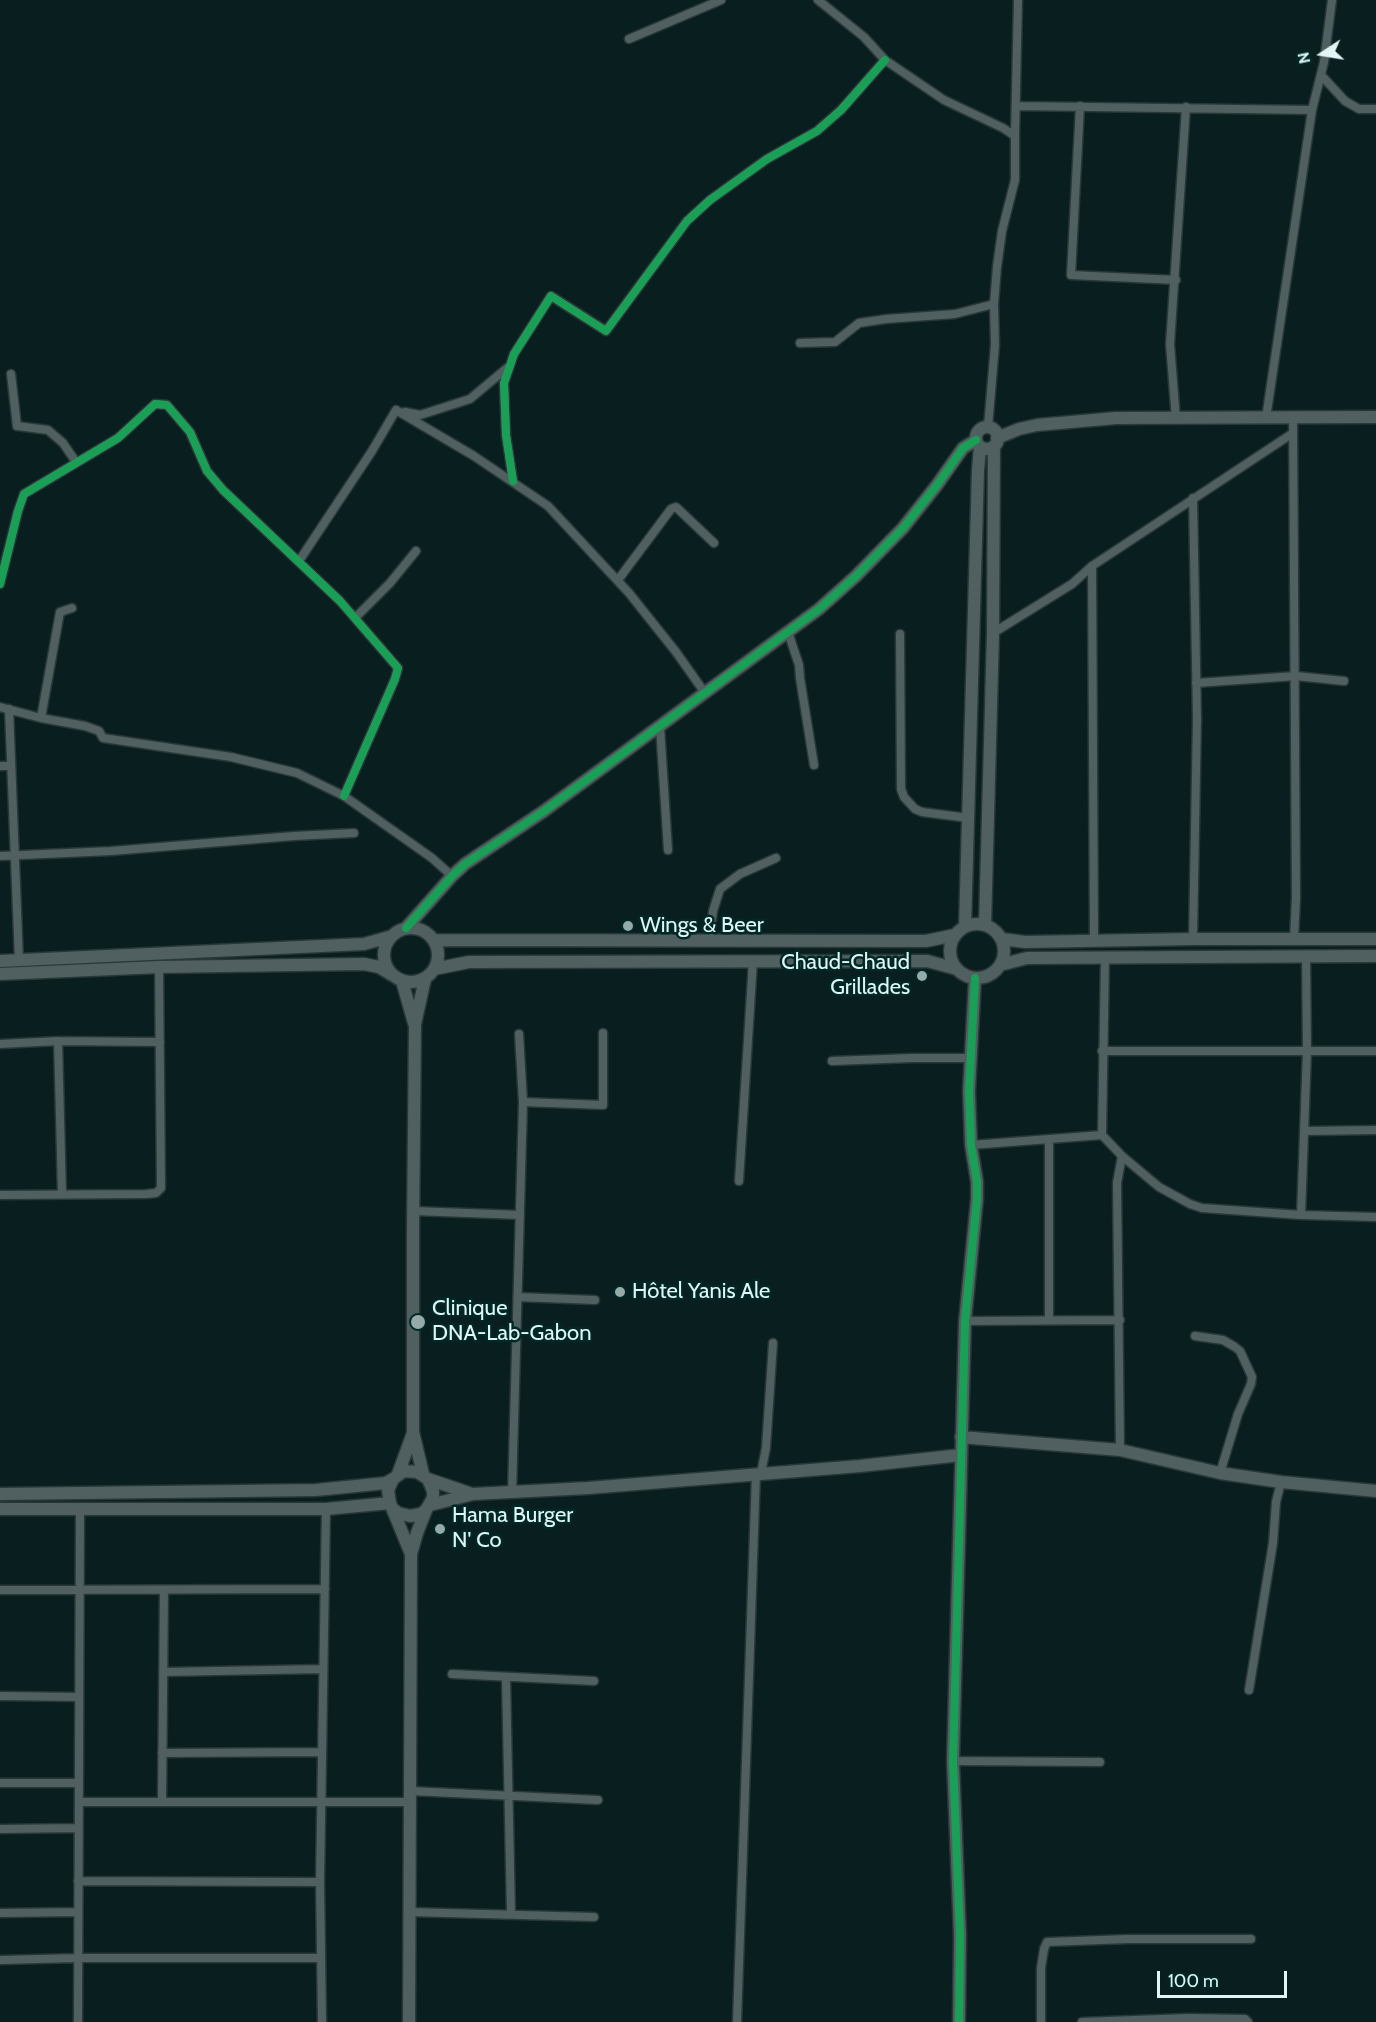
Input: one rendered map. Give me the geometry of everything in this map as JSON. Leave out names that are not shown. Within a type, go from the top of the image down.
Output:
[{"type":"street","points":[[629,39],[721,0]]},
{"type":"street","points":[[818,0],[864,37],[885,60],[944,100],[1015,136]]},
{"type":"street","points":[[988,427],[996,345],[994,304],[1002,231],[1015,180],[1018,0]]},
{"type":"street","points":[[1266,418],[1312,110],[1329,35],[1332,0]]},
{"type":"street","points":[[513,481],[503,397],[507,368],[521,341],[551,296],[606,331],[687,220],[758,165],[817,131],[841,110],[885,60]]},
{"type":"street","points":[[1321,75],[1345,101],[1359,109],[1376,109]]},
{"type":"street","points":[[1016,106],[1312,110]]},
{"type":"street","points":[[1080,106],[1071,275],[1176,280]]},
{"type":"street","points":[[1176,419],[1170,344],[1186,107]]},
{"type":"street","points":[[800,343],[835,342],[859,323],[955,314],[994,304]]},
{"type":"street","points":[[396,410],[420,415],[470,399],[507,368]]},
{"type":"street","points":[[11,374],[17,426],[48,430],[63,443],[76,462]]},
{"type":"street","points":[[0,584],[24,494],[118,438],[155,404],[167,405],[190,432],[207,471],[223,490],[299,561],[355,618],[395,664],[398,672],[344,796]]},
{"type":"street","points":[[396,410],[513,481],[548,506],[618,580],[676,652],[705,693]]},
{"type":"street","points":[[299,561],[372,451],[396,410]]},
{"type":"street","points":[[978,443],[987,449],[1019,429],[1062,422],[1116,418],[1376,417]]},
{"type":"street","points":[[1293,418],[1296,676],[1294,939]]},
{"type":"street","points":[[957,969],[951,952],[951,944],[960,931],[968,818],[978,443],[980,429],[988,427],[995,431],[996,442],[985,925]]},
{"type":"street","points":[[993,633],[1072,584],[1092,566],[1293,433]]},
{"type":"street","points":[[0,961],[364,944],[389,938],[406,928],[465,864],[544,811],[819,609],[903,528],[963,448],[978,443]]},
{"type":"street","points":[[1193,498],[1196,682],[1193,939]]},
{"type":"street","points":[[618,580],[671,508],[676,507],[714,543]]},
{"type":"street","points":[[355,618],[390,583],[416,551]]},
{"type":"street","points":[[1092,566],[1094,940]]},
{"type":"street","points":[[41,718],[60,612],[72,608]]},
{"type":"street","points":[[788,632],[799,665],[814,765]]},
{"type":"street","points":[[900,634],[901,789],[915,809],[968,818]]},
{"type":"street","points":[[1196,682],[1296,676],[1344,681]]},
{"type":"street","points":[[19,961],[11,766],[4,708],[99,731],[103,738],[231,757],[297,773],[344,796],[432,858],[452,876]]},
{"type":"street","points":[[660,727],[668,850]]},
{"type":"street","points":[[0,766],[11,766]]},
{"type":"street","points":[[0,856],[111,851],[354,833]]},
{"type":"street","points":[[709,941],[713,911],[720,889],[740,874],[776,858]]},
{"type":"street","points":[[434,940],[926,941],[975,924],[985,925],[1002,939],[1004,952],[1000,965]]},
{"type":"street","points":[[406,928],[422,930],[434,940],[438,955],[434,969],[425,979],[415,1024],[413,1432],[425,1476],[433,1491],[411,1554],[409,2022]]},
{"type":"street","points":[[389,938],[383,955],[385,964],[397,978],[415,1024]]},
{"type":"street","points":[[1002,939],[1025,942],[1376,939]]},
{"type":"street","points":[[1301,1215],[1305,1131],[1306,956]]},
{"type":"street","points":[[434,969],[469,962],[927,961],[957,969],[975,978],[989,975],[1000,965],[1027,958],[1376,956]]},
{"type":"street","points":[[1105,958],[1102,1135],[1122,1156],[1159,1187],[1202,1208],[1301,1215],[1376,1217]]},
{"type":"street","points":[[740,1180],[753,961]]},
{"type":"street","points":[[0,974],[159,967],[364,964],[379,967],[397,978],[414,982],[425,979]]},
{"type":"street","points":[[0,1194],[146,1194],[156,1193],[161,1188],[159,967]]},
{"type":"street","points":[[959,2022],[960,1936],[953,1761],[965,1321],[977,1199],[977,1182],[971,1145],[970,1058],[975,978]]},
{"type":"street","points":[[523,1102],[603,1105],[603,1033]]},
{"type":"street","points":[[512,1493],[523,1102],[519,1035]]},
{"type":"street","points":[[0,1044],[58,1041],[160,1042]]},
{"type":"street","points":[[58,1041],[62,1194]]},
{"type":"street","points":[[1102,1051],[1376,1051]]},
{"type":"street","points":[[832,1061],[970,1058]]},
{"type":"street","points":[[1305,1131],[1376,1130]]},
{"type":"street","points":[[971,1145],[1102,1135]]},
{"type":"street","points":[[1049,1139],[1049,1320]]},
{"type":"street","points":[[1120,1450],[1118,1183],[1122,1156]]},
{"type":"street","points":[[414,1211],[520,1215]]},
{"type":"street","points":[[518,1297],[595,1300]]},
{"type":"street","points":[[965,1321],[1120,1320]]},
{"type":"street","points":[[1195,1336],[1223,1340],[1235,1347],[1240,1351],[1252,1377],[1220,1473]]},
{"type":"street","points":[[737,2022],[758,1474],[766,1448],[773,1343]]},
{"type":"street","points":[[411,1554],[388,1490],[396,1476],[413,1432]]},
{"type":"street","points":[[961,1437],[1120,1450],[1220,1473],[1281,1482],[1376,1491]]},
{"type":"street","points":[[392,1506],[398,1513],[410,1516],[473,1494],[758,1474],[961,1455]]},
{"type":"street","points":[[0,1494],[316,1490],[386,1483],[396,1476],[411,1471],[473,1494]]},
{"type":"street","points":[[1249,1690],[1273,1544],[1276,1502],[1281,1482]]},
{"type":"street","points":[[0,1509],[326,1509],[392,1506]]},
{"type":"street","points":[[78,2022],[80,1509]]},
{"type":"street","points":[[322,2022],[320,1882],[326,1509]]},
{"type":"street","points":[[0,1590],[324,1589]]},
{"type":"street","points":[[162,1802],[164,1591]]},
{"type":"street","points":[[163,1672],[323,1669]]},
{"type":"street","points":[[452,1674],[594,1681]]},
{"type":"street","points":[[506,1678],[511,1914]]},
{"type":"street","points":[[0,1696],[79,1697]]},
{"type":"street","points":[[162,1753],[322,1752]]},
{"type":"street","points":[[953,1761],[1100,1762]]},
{"type":"street","points":[[0,1783],[78,1783]]},
{"type":"street","points":[[79,1802],[321,1802],[411,1796],[509,1795],[598,1800]]},
{"type":"street","points":[[0,1829],[78,1828]]},
{"type":"street","points":[[78,1881],[320,1882]]},
{"type":"street","points":[[0,1913],[78,1912]]},
{"type":"street","points":[[410,1912],[594,1917]]},
{"type":"street","points":[[1041,2022],[1041,1968],[1047,1942],[1128,1939],[1251,1939]]},
{"type":"street","points":[[0,1960],[320,1958]]},
{"type":"street","points":[[1082,2022],[1188,2018],[1245,2019],[1248,2022]]},
{"type":"cycle path","points":[[513,481],[506,435],[504,383],[514,354],[551,296],[606,331],[687,221],[710,200],[767,159],[817,131],[841,110],[885,60]]},
{"type":"cycle path","points":[[0,584],[24,494],[118,438],[155,404],[167,405],[190,432],[207,471],[223,490],[340,601],[398,668],[344,796]]},
{"type":"cycle path","points":[[406,928],[465,864],[544,811],[819,609],[856,576],[903,528],[963,448],[976,440]]},
{"type":"cycle path","points":[[959,2022],[960,1936],[953,1761],[965,1321],[977,1199],[977,1182],[971,1145],[969,1091],[975,978]]},
{"type":"place","name":"Wings & Beer","points":[[628,926]]},
{"type":"place","name":"Chaud-Chaud Grillades","points":[[922,976]]},
{"type":"place","name":"Hôtel Yanis Ale","points":[[620,1292]]},
{"type":"place","name":"Clinique DNA-Lab-Gabon","points":[[418,1322]]},
{"type":"place","name":"Hama Burger N' Co","points":[[440,1529]]}]
